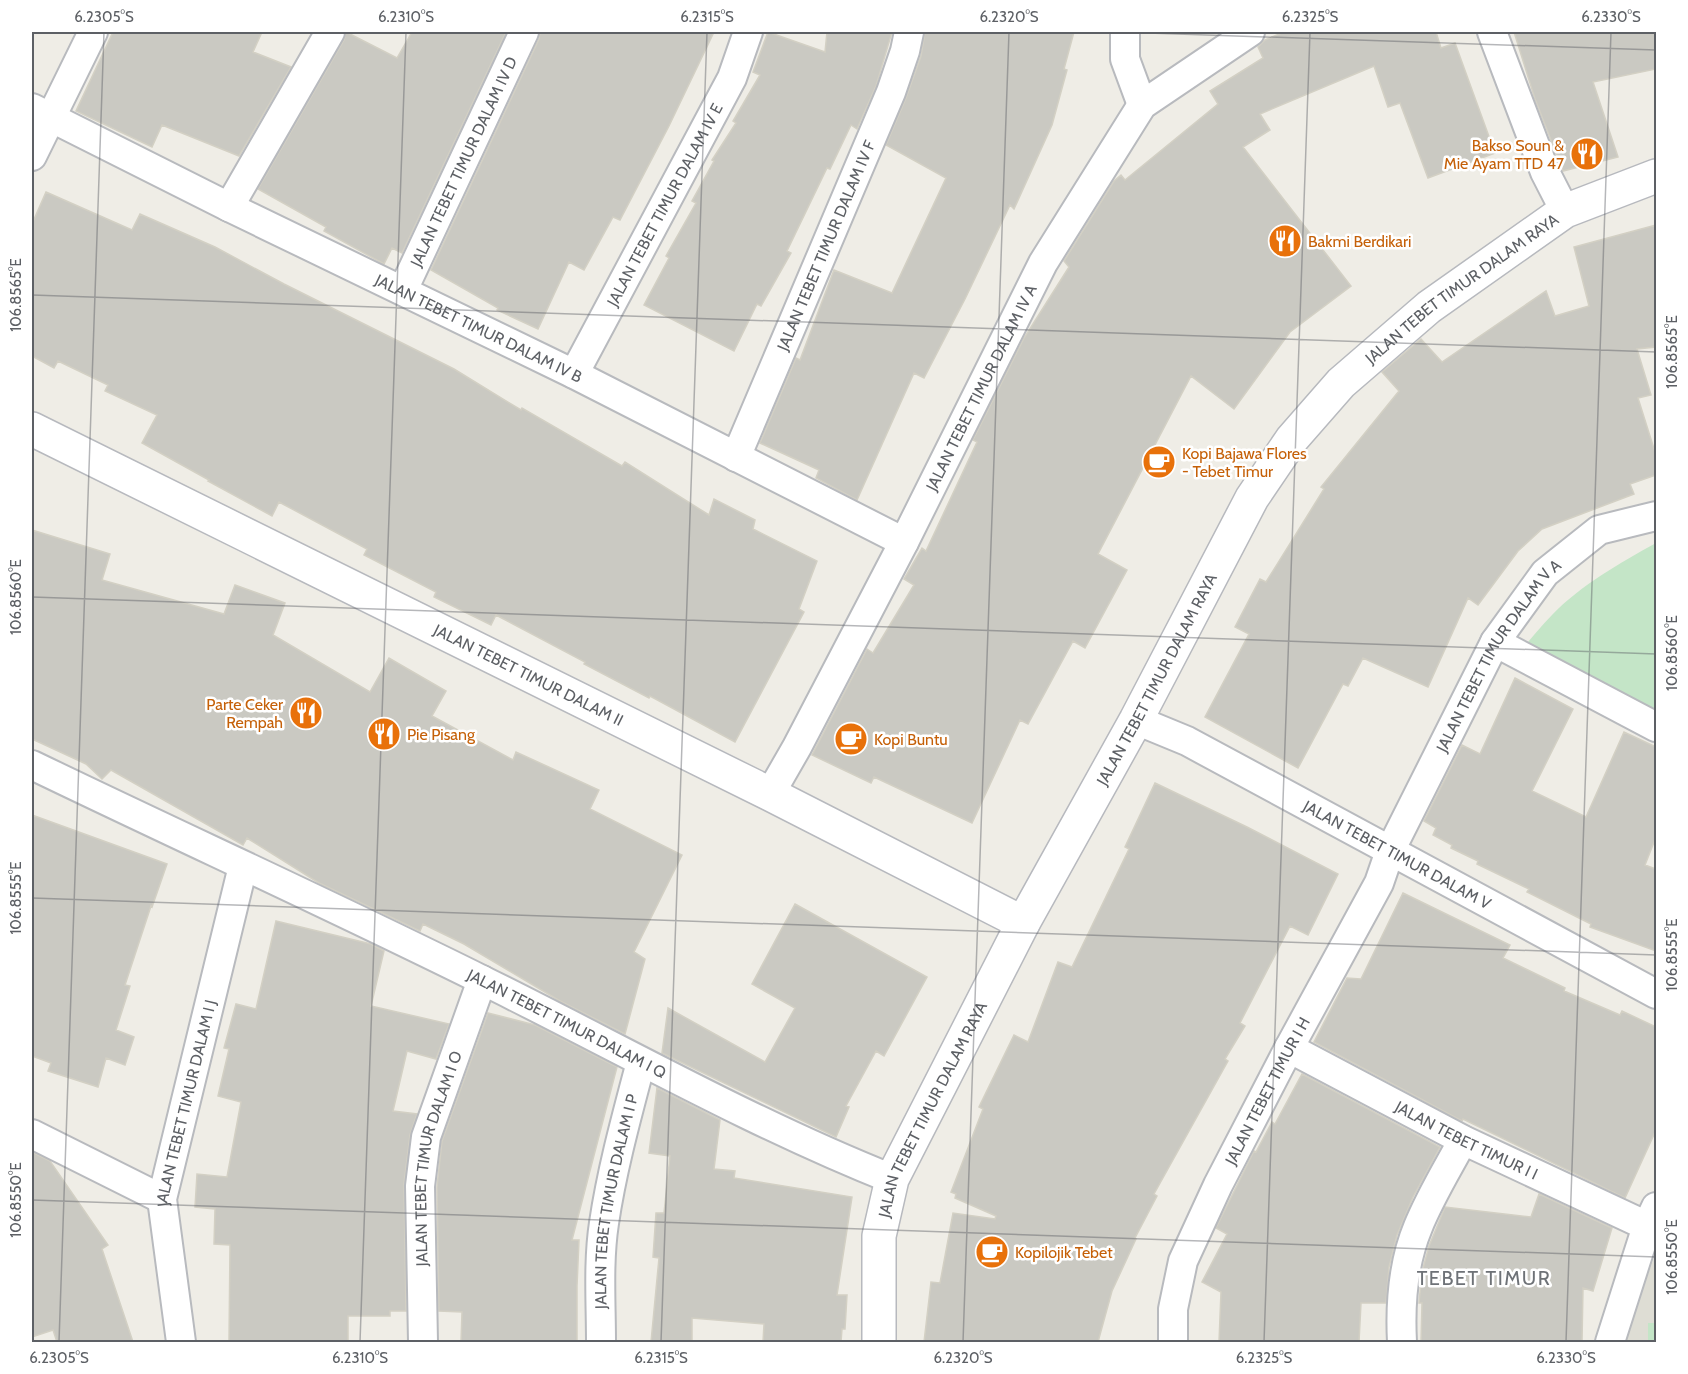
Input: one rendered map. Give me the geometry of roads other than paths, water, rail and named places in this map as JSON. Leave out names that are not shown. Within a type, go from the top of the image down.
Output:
[{"type":"street","points":[[32,156],[41,114],[93,32]]},
{"type":"street","points":[[229,207],[330,32]]},
{"type":"street","name":"JALAN TEBET TIMUR DALAM IV D","points":[[403,290],[524,32]]},
{"type":"street","name":"JALAN TEBET TIMUR DALAM IV E","points":[[574,374],[732,78],[748,32]]},
{"type":"street","name":"JALAN TEBET TIMUR DALAM IV F","points":[[736,457],[891,92],[900,69],[909,32]]},
{"type":"street","points":[[1125,32],[1125,59],[1142,105]]},
{"type":"street","name":"JALAN TEBET TIMUR DALAM IV A","points":[[770,794],[904,542],[1043,263],[1142,105],[1250,32]]},
{"type":"street","points":[[1492,32],[1545,172],[1565,211]]},
{"type":"street","name":"JALAN TEBET TIMUR DALAM IV B","points":[[41,114],[574,374],[904,542]]},
{"type":"street","name":"JALAN TEBET TIMUR DALAM RAYA","points":[[879,1342],[879,1236],[892,1179],[1023,923],[1136,720],[1252,498],[1292,439],[1341,383],[1429,307],[1565,211],[1656,176]]},
{"type":"street","name":"JALAN TEBET TIMUR DALAM II","points":[[32,429],[770,794],[1023,923]]},
{"type":"street","name":"JALAN TEBET TIMUR DALAM V A","points":[[1390,850],[1495,642],[1545,573],[1599,530],[1656,516]]},
{"type":"street","points":[[1495,642],[1656,727]]},
{"type":"street","name":"JALAN TEBET TIMUR DALAM V","points":[[1136,720],[1187,741],[1656,994]]},
{"type":"street","name":"JALAN TEBET TIMUR DALAM I Q","points":[[32,765],[482,980],[641,1062],[852,1164],[892,1179]]},
{"type":"street","name":"JALAN TEBET TIMUR I H","points":[[1173,1342],[1173,1309],[1183,1261],[1218,1185],[1289,1048],[1379,883],[1390,850]]},
{"type":"street","name":"JALAN TEBET TIMUR DALAM I J","points":[[181,1342],[162,1199],[243,866]]},
{"type":"street","name":"JALAN TEBET TIMUR DALAM I O","points":[[423,1342],[420,1186],[426,1137],[482,980]]},
{"type":"street","name":"JALAN TEBET TIMUR I I","points":[[1289,1048],[1463,1140],[1652,1216]]},
{"type":"street","name":"JALAN TEBET TIMUR DALAM I P","points":[[601,1342],[600,1276],[603,1226],[612,1177],[641,1062]]},
{"type":"street","points":[[32,1134],[162,1199]]},
{"type":"street","points":[[1402,1342],[1400,1309],[1406,1270],[1417,1228],[1463,1140]]},
{"type":"street","points":[[1610,1342],[1652,1216]]},
{"type":"place","name":"Bakso Soun & Mie Ayam TTD 47","points":[[1587,154]]},
{"type":"place","name":"Bakmi Berdikari","points":[[1285,241]]},
{"type":"place","name":"Kopi Bajawa Flores - Tebet Timur","points":[[1159,462]]},
{"type":"place","name":"Parte Ceker Rempah","points":[[306,713]]},
{"type":"place","name":"Pie Pisang","points":[[384,734]]},
{"type":"place","name":"Kopi Buntu","points":[[851,739]]},
{"type":"place","name":"Kopilojik Tebet","points":[[992,1252]]},
{"type":"district","name":"TEBET TIMUR","points":[[1484,1278]]}]
